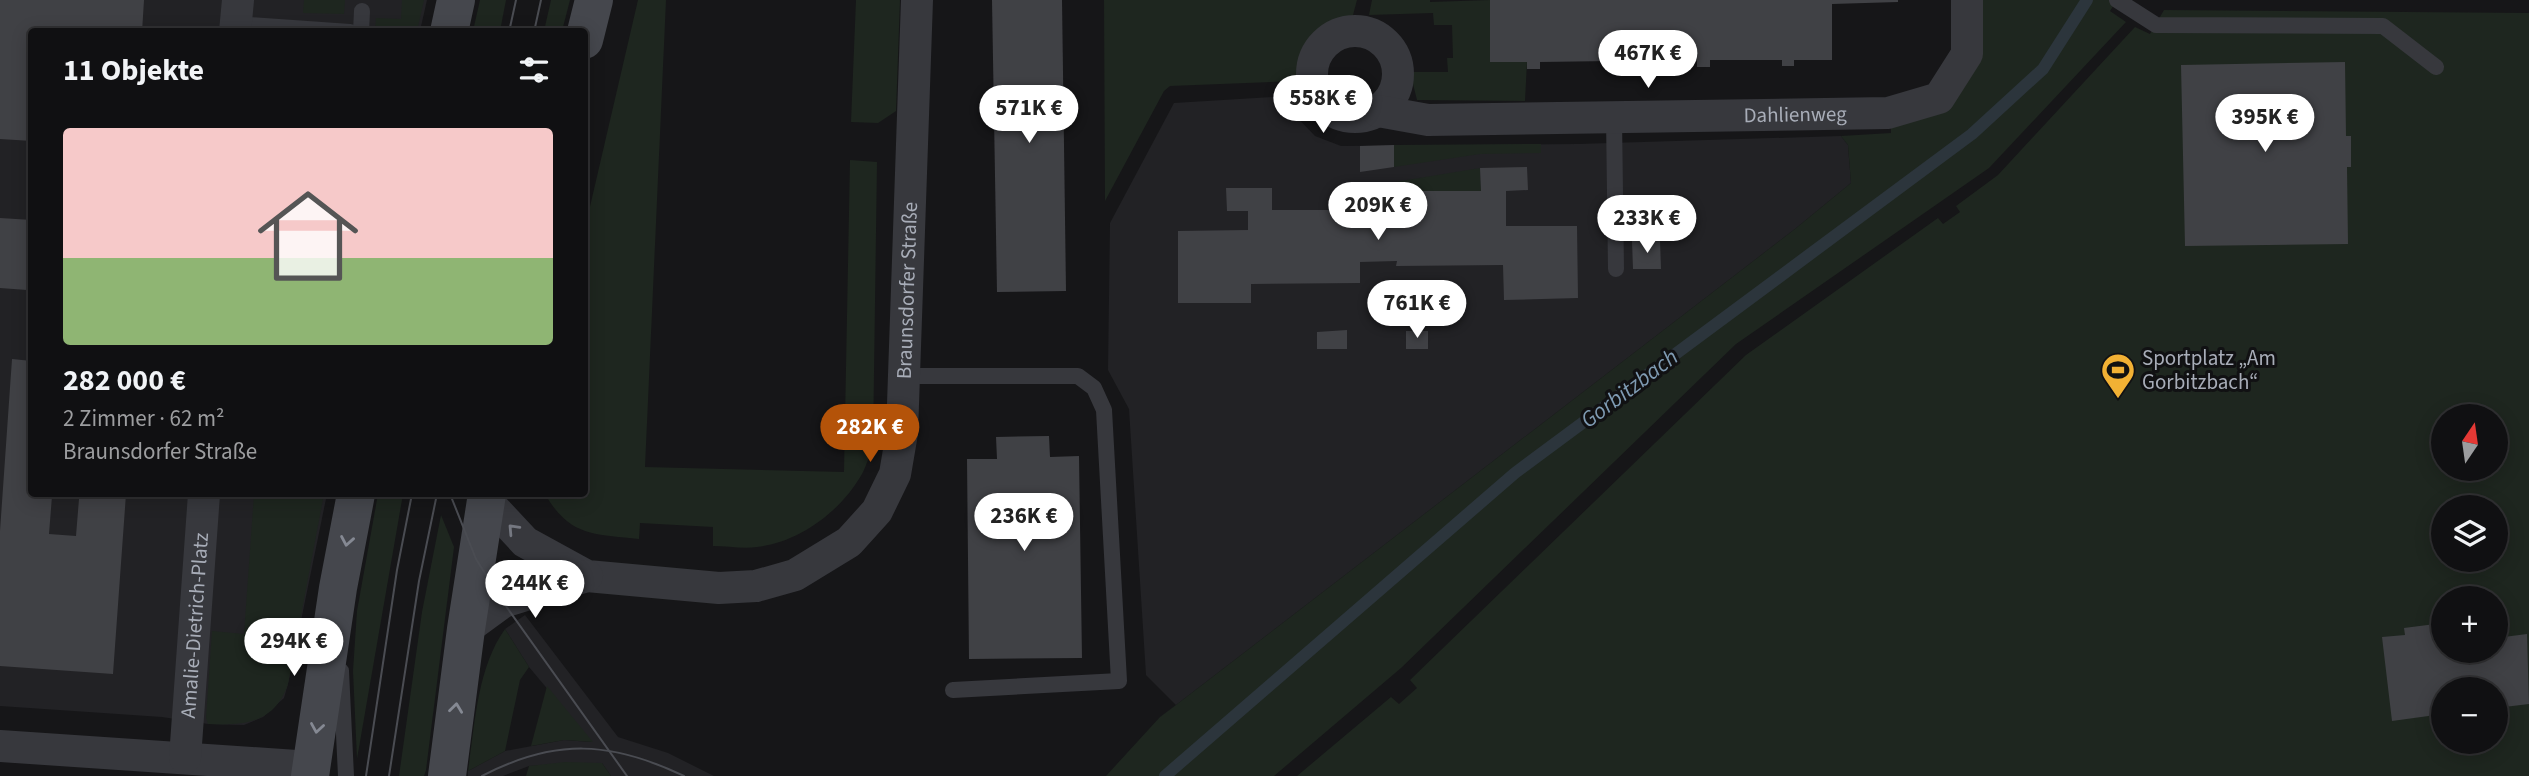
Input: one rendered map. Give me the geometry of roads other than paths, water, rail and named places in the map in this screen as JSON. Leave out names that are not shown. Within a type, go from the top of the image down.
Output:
[{"type":"main road","points":[[450,28],[456,0]]},
{"type":"main road","points":[[587,28],[594,0]]},
{"type":"main road","points":[[322,773],[338,588],[355,497]]},
{"type":"main road","points":[[447,776],[486,497]]},
{"type":"street","name":"Braunsdorfer Straße","points":[[466,629],[503,603],[587,576],[719,588],[756,586],[795,575],[849,542],[877,511],[895,474],[902,433],[917,0]]},
{"type":"street","name":"Dahlienweg","points":[[1378,111],[1427,120],[1888,113],[1939,98],[1967,54],[1967,0]]},
{"type":"street","name":"Amalie-Dietrich-Platz","points":[[185,758],[204,497]]},
{"type":"street","name":"Braunsdorfer Straße","points":[[487,497],[525,542],[587,576]]},
{"type":"street","points":[[0,746],[185,758],[322,773]]},
{"type":"lane","points":[[2118,0],[2156,25],[2383,26],[2436,67]]},
{"type":"lane","points":[[361,28],[362,11]]},
{"type":"lane","points":[[236,18],[317,28]]},
{"type":"lane","points":[[1614,117],[1616,269]]},
{"type":"lane","points":[[905,376],[1079,376],[1094,388],[1104,410],[1119,681],[953,690]]},
{"type":"waterway","name":"Gorbitzbach","points":[[1165,776],[1515,473],[1972,134],[2043,69],[2087,0]]},
{"type":"tram line","points":[[510,28],[516,0]]},
{"type":"tram line","points":[[535,28],[541,0]]},
{"type":"tram line","points":[[366,776],[397,570],[411,497]]},
{"type":"tram line","points":[[389,776],[419,581],[436,497]]},
{"type":"tram line","points":[[451,497],[476,559],[503,602],[627,776]]},
{"type":"tram line","points":[[482,776],[534,755],[583,749],[632,756],[684,776]]},
{"type":"place","name":"Sportplatz „Am Gorbitzbach“","points":[[2118,400]]}]
